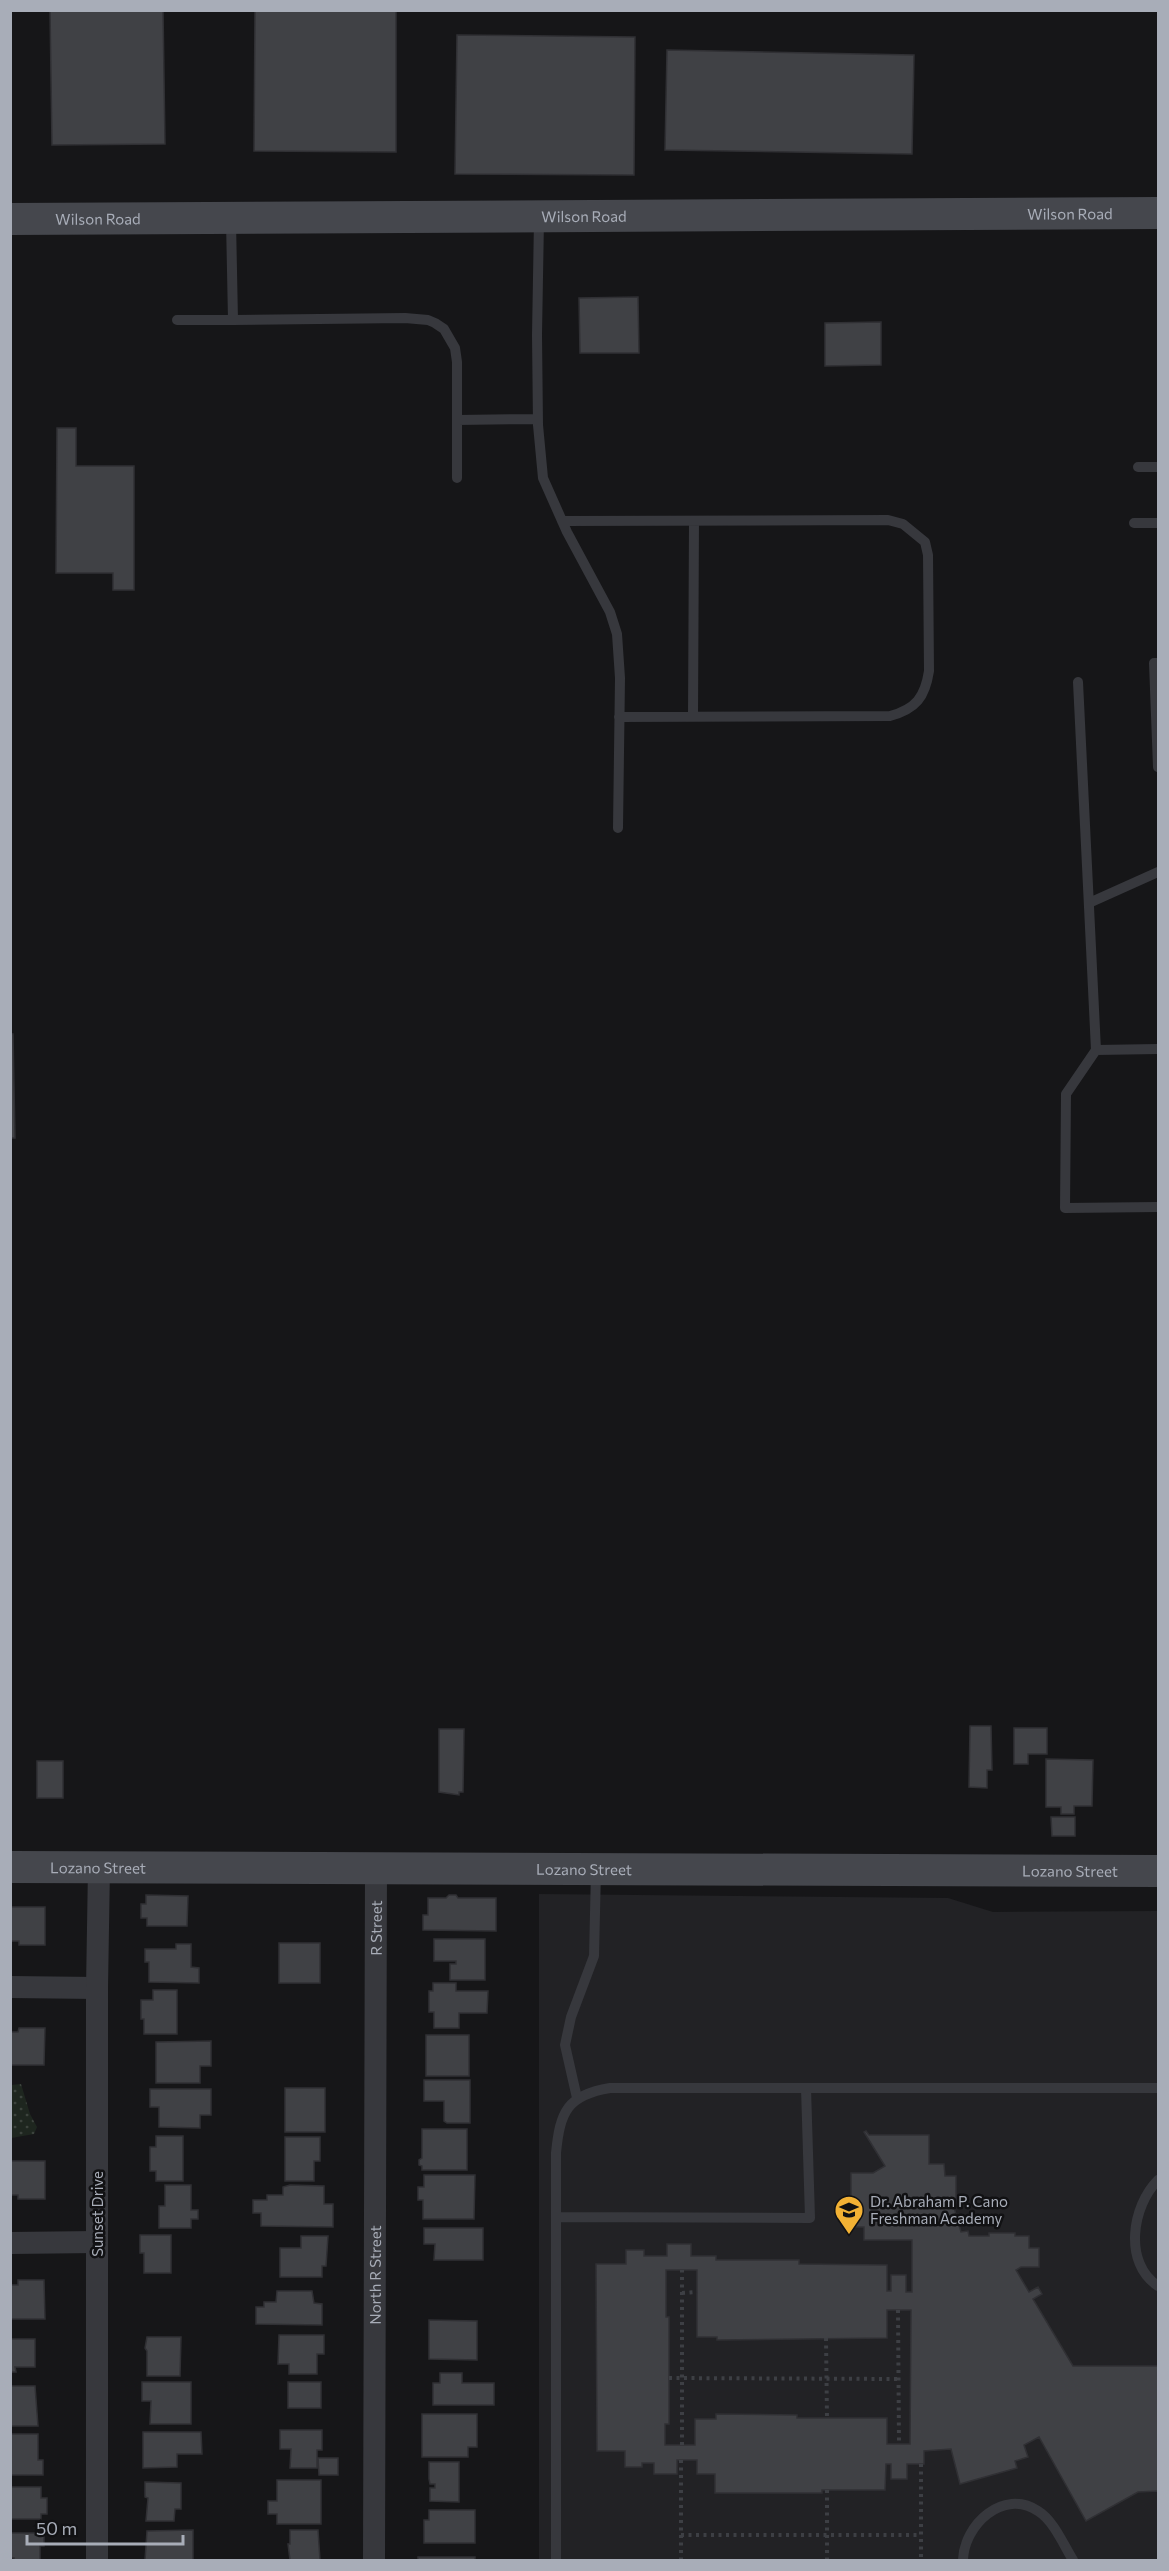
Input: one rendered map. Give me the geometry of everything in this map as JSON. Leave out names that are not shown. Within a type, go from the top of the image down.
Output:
[{"type":"street","name":"Wilson Road","points":[[10,219],[1158,213]]},
{"type":"street","name":"Lozano Street","points":[[10,1867],[1158,1871]]},
{"type":"street","name":"Sunset Drive","points":[[97,2560],[99,1867]]},
{"type":"street","name":"R Street","points":[[376,1868],[376,1989]]},
{"type":"street","points":[[10,1987],[97,1988]]},
{"type":"street","name":"North R Street","points":[[374,2560],[376,1989]]},
{"type":"street","points":[[10,2243],[97,2242]]},
{"type":"lane","points":[[539,217],[538,419],[543,478],[562,521],[610,612],[617,634],[619,653],[618,828]]},
{"type":"lane","points":[[231,218],[233,320]]},
{"type":"lane","points":[[177,320],[405,318],[428,320],[435,323],[444,330],[455,348],[457,362],[457,478]]},
{"type":"lane","points":[[457,420],[538,419]]},
{"type":"lane","points":[[1138,467],[1158,467]]},
{"type":"lane","points":[[562,521],[888,520],[903,524],[926,542],[928,555],[926,688],[918,701],[904,712],[890,716],[619,717]]},
{"type":"lane","points":[[693,716],[694,521]]},
{"type":"lane","points":[[1134,523],[1158,523]]},
{"type":"lane","points":[[1158,663],[1154,663],[1158,767]]},
{"type":"lane","points":[[1078,682],[1096,1050],[1066,1094],[1065,1208],[1158,1207]]},
{"type":"lane","points":[[1089,903],[1158,872]]},
{"type":"lane","points":[[1096,1050],[1158,1048]]},
{"type":"lane","points":[[577,2098],[565,2044],[571,2017],[594,1956],[596,1869]]},
{"type":"lane","points":[[556,2560],[558,2138],[566,2108],[577,2098],[610,2088],[1158,2088]]},
{"type":"lane","points":[[556,2217],[810,2218],[806,2088]]},
{"type":"lane","points":[[1158,2180],[1142,2202],[1136,2238],[1141,2269],[1158,2286]]},
{"type":"lane","points":[[963,2560],[966,2539],[976,2523],[991,2511],[1009,2505],[1026,2505],[1039,2511],[1051,2523],[1072,2560]]},
{"type":"path","points":[[682,2270],[682,2445]]},
{"type":"path","points":[[682,2293],[697,2292]]},
{"type":"path","points":[[898,2310],[899,2444]]},
{"type":"path","points":[[826,2338],[827,2418]]},
{"type":"path","points":[[669,2378],[898,2379]]},
{"type":"path","points":[[681,2460],[681,2560]]},
{"type":"path","points":[[921,2463],[921,2560]]},
{"type":"path","points":[[827,2490],[827,2560]]},
{"type":"path","points":[[681,2535],[921,2535]]},
{"type":"shaded area","name":"Dr. Abraham P. Cano Freshman Academy","points":[[539,1894],[948,1898],[993,1912],[1158,1911],[1158,2560],[539,2560]]},
{"type":"shaded area","points":[[21,2084],[30,2114],[37,2127],[34,2134],[11,2138],[11,2085]]},
{"type":"building","points":[[50,10],[163,10],[165,144],[52,145]]},
{"type":"building","points":[[255,10],[396,10],[396,152],[254,151]]},
{"type":"building","points":[[457,35],[635,37],[634,175],[455,174]]},
{"type":"building","points":[[667,50],[914,55],[912,154],[665,150]]},
{"type":"building","points":[[638,297],[639,353],[580,353],[579,298]]},
{"type":"building","points":[[881,322],[881,365],[825,366],[825,323]]},
{"type":"building","points":[[57,428],[76,428],[76,466],[134,466],[134,590],[113,590],[113,573],[56,573]]},
{"type":"building","points":[[10,1034],[13,1034],[15,1138],[10,1138]]},
{"type":"building","points":[[970,1726],[991,1726],[992,1770],[987,1770],[987,1788],[969,1787]]},
{"type":"building","points":[[1014,1728],[1047,1728],[1047,1754],[1028,1754],[1028,1764],[1014,1764]]},
{"type":"building","points":[[439,1729],[464,1729],[463,1792],[459,1792],[459,1795],[439,1792]]},
{"type":"building","points":[[1046,1759],[1093,1760],[1092,1806],[1074,1806],[1074,1814],[1061,1814],[1061,1807],[1046,1807]]},
{"type":"building","points":[[37,1761],[63,1761],[63,1798],[37,1798]]},
{"type":"building","points":[[1051,1817],[1075,1817],[1075,1836],[1052,1836]]},
{"type":"building","points":[[146,1895],[188,1896],[187,1926],[147,1926],[147,1918],[141,1918],[141,1904],[146,1904]]},
{"type":"building","points":[[449,1895],[456,1895],[458,1898],[496,1898],[496,1931],[423,1930],[423,1915],[428,1915],[428,1898],[446,1898]]},
{"type":"building","points":[[10,1907],[45,1907],[45,1945],[19,1945],[19,1941],[10,1941]]},
{"type":"building","points":[[434,1939],[485,1939],[485,1980],[450,1980],[450,1964],[456,1964],[456,1961],[434,1961]]},
{"type":"building","points":[[279,1943],[320,1943],[320,1983],[279,1983]]},
{"type":"building","points":[[176,1944],[191,1944],[191,1967],[199,1968],[199,1983],[149,1982],[149,1962],[145,1962],[145,1949],[176,1949]]},
{"type":"building","points":[[433,1983],[456,1983],[456,1991],[488,1991],[487,2013],[459,2013],[459,2028],[434,2028],[434,2012],[429,2012],[429,1991],[433,1991]]},
{"type":"building","points":[[153,1990],[177,1990],[177,2034],[144,2034],[141,2000],[153,2000]]},
{"type":"building","points":[[19,2028],[45,2028],[44,2065],[10,2065],[10,2032],[18,2032]]},
{"type":"building","points":[[426,2035],[469,2035],[469,2076],[426,2076]]},
{"type":"building","points":[[211,2041],[211,2066],[200,2066],[200,2083],[156,2083],[156,2042]]},
{"type":"building","points":[[424,2080],[470,2080],[470,2123],[444,2121],[444,2101],[424,2101]]},
{"type":"building","points":[[285,2088],[325,2088],[325,2132],[285,2132]]},
{"type":"building","points":[[150,2089],[211,2089],[211,2115],[200,2115],[200,2128],[159,2127],[159,2107],[150,2107]]},
{"type":"building","points":[[422,2129],[467,2129],[467,2170],[422,2170],[419,2160],[422,2158]]},
{"type":"building","points":[[866,2131],[869,2135],[929,2135],[929,2164],[944,2164],[945,2176],[956,2176],[956,2203],[953,2204],[961,2232],[968,2231],[969,2236],[1015,2233],[1015,2236],[1029,2236],[1029,2248],[1039,2248],[1039,2267],[1021,2267],[1016,2270],[1029,2292],[1038,2287],[1042,2294],[1033,2299],[1073,2366],[1158,2366],[1158,2491],[1138,2492],[1086,2521],[1039,2437],[1024,2445],[1028,2457],[1015,2461],[1017,2468],[960,2484],[951,2449],[924,2451],[924,2464],[907,2464],[907,2479],[891,2479],[891,2464],[886,2464],[885,2490],[822,2490],[822,2493],[715,2493],[715,2474],[697,2474],[697,2460],[677,2460],[677,2474],[654,2474],[654,2463],[642,2463],[642,2467],[625,2467],[625,2451],[597,2451],[596,2264],[626,2264],[626,2250],[644,2250],[644,2256],[667,2256],[667,2244],[691,2244],[691,2256],[716,2256],[716,2260],[799,2260],[799,2264],[887,2265],[887,2291],[891,2291],[891,2275],[906,2275],[906,2292],[912,2292],[912,2240],[864,2240],[864,2227],[851,2227],[851,2173],[873,2173],[885,2166],[864,2132]],"holes":[[[666,2270],[697,2270],[697,2337],[717,2337],[717,2340],[887,2338],[887,2310],[911,2310],[910,2444],[887,2444],[887,2418],[797,2418],[797,2415],[716,2414],[716,2419],[695,2419],[695,2445],[665,2445],[665,2424],[669,2424],[669,2317],[666,2317]]]},
{"type":"building","points":[[156,2136],[183,2136],[183,2181],[156,2181],[156,2171],[150,2171],[150,2147],[156,2147]]},
{"type":"building","points":[[285,2137],[320,2137],[320,2161],[314,2161],[314,2181],[285,2181]]},
{"type":"building","points":[[10,2161],[45,2161],[45,2199],[18,2199],[18,2195],[10,2195]]},
{"type":"building","points":[[424,2175],[475,2175],[474,2219],[423,2219],[423,2200],[418,2200],[418,2187],[424,2187]]},
{"type":"building","points":[[165,2185],[191,2185],[191,2210],[198,2210],[198,2219],[191,2219],[191,2228],[159,2228],[159,2206],[165,2206]]},
{"type":"building","points":[[290,2185],[324,2186],[324,2204],[333,2204],[333,2227],[261,2226],[261,2213],[253,2213],[253,2200],[267,2200],[267,2195],[283,2195],[283,2187]]},
{"type":"building","points":[[424,2228],[483,2228],[483,2260],[434,2260],[435,2244],[424,2244]]},
{"type":"building","points":[[140,2235],[171,2235],[171,2273],[144,2273],[144,2253],[140,2253]]},
{"type":"building","points":[[301,2236],[328,2236],[326,2266],[322,2266],[322,2277],[280,2277],[280,2248],[301,2248]]},
{"type":"building","points":[[18,2280],[44,2280],[45,2319],[10,2319],[10,2285],[18,2285]]},
{"type":"building","points":[[277,2291],[312,2291],[314,2303],[322,2304],[322,2325],[256,2324],[256,2307],[264,2307],[264,2302],[276,2302]]},
{"type":"building","points":[[429,2320],[477,2321],[477,2360],[429,2359]]},
{"type":"building","points":[[279,2335],[324,2335],[324,2354],[317,2354],[317,2374],[289,2374],[289,2364],[278,2364]]},
{"type":"building","points":[[147,2337],[181,2337],[180,2376],[147,2376],[145,2348]]},
{"type":"building","points":[[10,2339],[35,2339],[35,2367],[15,2367],[16,2372],[10,2372]]},
{"type":"building","points":[[440,2373],[462,2373],[462,2383],[494,2383],[494,2405],[433,2405],[433,2383],[440,2383]]},
{"type":"building","points":[[142,2382],[191,2382],[191,2424],[150,2424],[151,2401],[142,2401]]},
{"type":"building","points":[[288,2382],[321,2382],[321,2408],[288,2408]]},
{"type":"building","points":[[10,2386],[35,2386],[38,2426],[10,2426]]},
{"type":"building","points":[[422,2414],[477,2414],[477,2447],[468,2447],[468,2457],[422,2457]]},
{"type":"building","points":[[280,2430],[322,2430],[322,2450],[317,2450],[317,2468],[290,2468],[291,2449],[280,2449]]},
{"type":"building","points":[[143,2432],[201,2432],[202,2454],[177,2454],[177,2467],[143,2468]]},
{"type":"building","points":[[10,2434],[38,2434],[38,2460],[43,2460],[43,2475],[10,2475]]},
{"type":"building","points":[[318,2458],[338,2458],[338,2475],[319,2475]]},
{"type":"building","points":[[429,2462],[459,2462],[459,2502],[430,2501],[430,2488],[435,2488],[435,2484],[430,2484]]},
{"type":"building","points":[[277,2480],[321,2480],[321,2524],[277,2524],[277,2514],[268,2514],[268,2501],[277,2501]]},
{"type":"building","points":[[145,2482],[181,2483],[181,2509],[175,2509],[174,2521],[146,2521],[148,2498],[145,2497]]},
{"type":"building","points":[[10,2487],[41,2487],[41,2498],[47,2498],[47,2514],[41,2514],[41,2519],[10,2519]]},
{"type":"building","points":[[429,2510],[475,2510],[475,2543],[424,2543],[424,2520],[429,2520]]},
{"type":"building","points":[[193,2530],[193,2560],[145,2560],[147,2531]]},
{"type":"building","points":[[290,2530],[318,2530],[320,2560],[290,2560],[288,2544],[290,2544]]},
{"type":"building","points":[[10,2533],[44,2533],[44,2546],[40,2546],[40,2560],[10,2558]]},
{"type":"building","points":[[418,2557],[475,2557],[475,2560],[418,2560]]},
{"type":"place","name":"Dr. Abraham P. Cano Freshman Academy","points":[[849,2236]]}]
